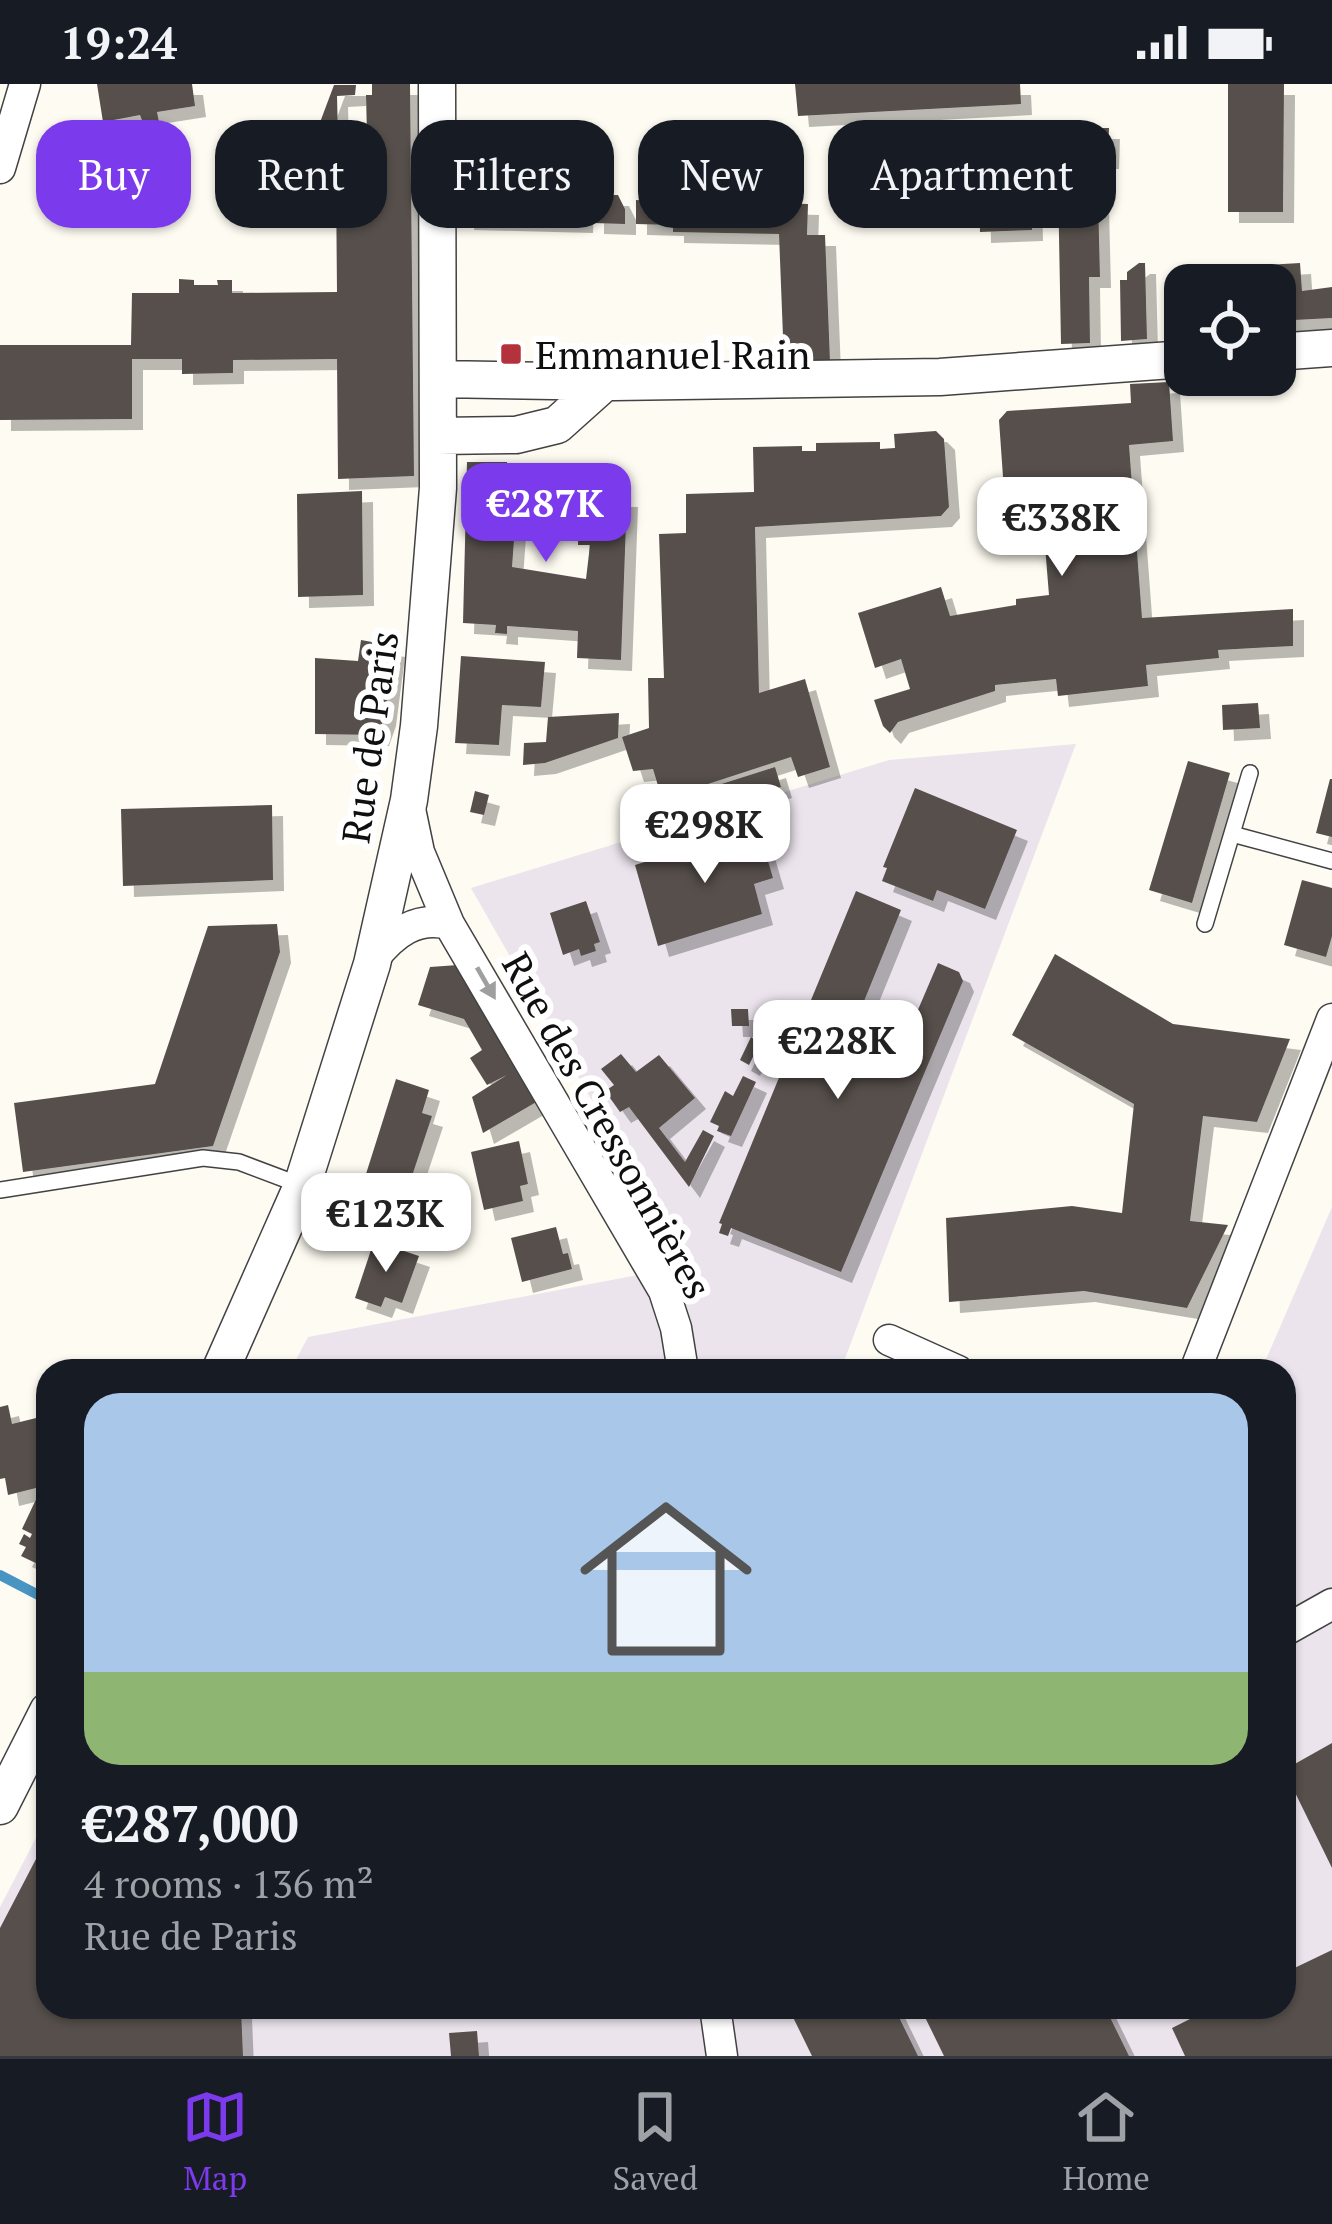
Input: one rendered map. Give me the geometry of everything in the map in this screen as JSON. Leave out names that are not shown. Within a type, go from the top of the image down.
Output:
[{"type":"street","points":[[0,168],[25,84]]},
{"type":"street","name":"Rue de Paris","points":[[225,1359],[302,1186],[374,958],[409,800],[426,639],[438,436],[437,84]]},
{"type":"street","points":[[1296,351],[1332,348]]},
{"type":"street","points":[[438,379],[604,382],[940,377],[1164,361]]},
{"type":"street","points":[[438,436],[516,435],[557,425],[604,382]]},
{"type":"street","name":"Rue des Cressonnières","points":[[409,800],[418,852],[449,924],[664,1291],[680,1359]]},
{"type":"street","points":[[374,958],[399,932],[420,921],[449,924]]},
{"type":"street","points":[[1201,1359],[1332,1018]]},
{"type":"street","points":[[889,1340],[931,1359]]},
{"type":"street","points":[[1296,1624],[1332,1604]]},
{"type":"street","points":[[0,1806],[36,1735]]},
{"type":"street","points":[[717,2019],[722,2056]]},
{"type":"lane","points":[[1205,924],[1250,773]]},
{"type":"lane","points":[[1232,834],[1332,861]]},
{"type":"lane","points":[[0,1190],[203,1158],[238,1162],[302,1186]]},
{"type":"shaded area","points":[[1076,744],[845,1359],[296,1359],[308,1337],[686,1266],[471,888],[889,760]]},
{"type":"shaded area","points":[[1332,1207],[1332,2056],[0,2056],[0,1907],[36,1838],[36,2019],[1296,2019],[1296,1359],[1266,1359]]},
{"type":"building","points":[[97,84],[192,84],[195,106],[157,112],[159,120],[142,120],[140,115],[103,120]]},
{"type":"building","points":[[372,84],[410,84],[414,476],[338,479],[337,359],[233,360],[233,373],[182,374],[182,359],[132,359],[132,419],[0,420],[0,345],[131,345],[132,293],[179,293],[179,279],[194,280],[194,285],[232,280],[232,293],[337,292],[336,228],[387,228],[387,120],[367,120],[366,95],[372,95]]},
{"type":"building","points":[[795,84],[1020,84],[1021,104],[798,116]]},
{"type":"building","points":[[1228,84],[1284,84],[1283,212],[1228,212]]},
{"type":"building","points":[[334,85],[356,85],[355,95],[337,96],[338,120],[321,120]]},
{"type":"building","points":[[614,195],[625,209],[625,224],[614,224]]},
{"type":"building","points":[[804,204],[808,204],[807,235],[825,235],[830,361],[784,362],[779,234],[673,232],[673,228],[804,228]]},
{"type":"building","points":[[980,228],[1032,228],[1032,230],[980,232]]},
{"type":"building","points":[[1059,228],[1099,228],[1100,277],[1089,277],[1090,343],[1061,344]]},
{"type":"building","points":[[1145,263],[1147,339],[1121,341],[1120,280],[1127,280],[1127,272]]},
{"type":"building","points":[[1300,263],[1302,291],[1332,287],[1332,318],[1296,320],[1296,264],[1283,264]]},
{"type":"building","points":[[1164,382],[1164,396],[1170,396],[1173,441],[1129,445],[1142,618],[1293,609],[1293,646],[1218,650],[1219,658],[1146,665],[1148,686],[1058,696],[1056,679],[995,685],[995,691],[898,722],[890,733],[874,700],[910,689],[901,659],[875,668],[858,613],[941,587],[950,616],[1049,595],[1040,484],[1013,486],[1003,477],[999,420],[1007,411],[1131,403],[1130,384]]},
{"type":"building","points":[[936,431],[944,439],[949,507],[941,516],[755,527],[759,693],[805,679],[830,767],[798,777],[791,757],[662,799],[653,769],[633,771],[622,737],[649,728],[648,678],[664,678],[659,534],[686,533],[686,494],[754,492],[753,447],[802,446],[802,451],[816,451],[816,443],[880,442],[880,449],[895,448],[894,434]]},
{"type":"building","points":[[467,462],[507,462],[508,513],[516,513],[512,567],[586,579],[590,545],[578,545],[579,465],[607,464],[606,496],[627,496],[621,660],[577,658],[578,631],[507,626],[507,634],[495,633],[496,625],[463,623]]},
{"type":"building","points":[[362,491],[363,595],[298,597],[297,494]]},
{"type":"building","points":[[361,640],[394,646],[378,735],[315,734],[315,658],[358,661]]},
{"type":"building","points":[[461,656],[545,662],[541,707],[502,705],[499,745],[455,743]]},
{"type":"building","points":[[1258,703],[1260,728],[1223,730],[1222,705]]},
{"type":"building","points":[[619,713],[618,738],[545,763],[523,765],[524,743],[546,742],[548,717]]},
{"type":"building","points":[[1188,761],[1230,773],[1192,903],[1149,890]]},
{"type":"building","points":[[775,767],[781,787],[674,820],[668,801]]},
{"type":"building","points":[[1332,779],[1332,837],[1316,833]]},
{"type":"building","points":[[915,788],[1017,830],[985,909],[937,890],[933,901],[882,881],[887,868],[883,867]]},
{"type":"building","points":[[475,791],[489,795],[484,815],[470,812]]},
{"type":"building","points":[[272,805],[273,880],[123,886],[121,809]]},
{"type":"building","points":[[758,827],[773,878],[754,884],[762,914],[658,946],[635,865]]},
{"type":"building","points":[[1302,880],[1332,888],[1332,936],[1326,957],[1284,945]]},
{"type":"building","points":[[856,891],[901,910],[858,1016],[898,1033],[909,1009],[917,1012],[938,963],[959,972],[963,981],[841,1272],[731,1228],[728,1236],[719,1233],[719,1223]]},
{"type":"building","points":[[586,901],[600,942],[594,944],[596,951],[581,956],[579,949],[563,955],[550,913]]},
{"type":"building","points":[[277,924],[280,952],[213,1146],[23,1172],[14,1103],[155,1084],[208,926]]},
{"type":"building","points":[[1055,954],[1173,1024],[1290,1039],[1257,1122],[1203,1116],[1190,1221],[1228,1225],[1187,1308],[1084,1291],[949,1302],[946,1218],[1072,1206],[1122,1213],[1134,1104],[1012,1035]]},
{"type":"building","points":[[458,965],[538,1101],[483,1133],[472,1097],[507,1075],[487,1085],[470,1058],[482,1050],[464,1019],[418,1005],[430,967]]},
{"type":"building","points":[[731,1009],[748,1009],[749,1026],[732,1026]]},
{"type":"building","points":[[751,1037],[760,1043],[749,1065],[740,1060]]},
{"type":"building","points":[[621,1054],[636,1072],[659,1055],[695,1098],[659,1128],[685,1162],[703,1130],[714,1136],[689,1187],[629,1107],[620,1112],[605,1091],[614,1085],[601,1069]]},
{"type":"building","points":[[743,1076],[756,1082],[731,1136],[717,1131],[719,1126],[710,1122],[725,1091],[733,1096]]},
{"type":"building","points":[[396,1079],[429,1090],[422,1113],[432,1116],[400,1212],[360,1193]]},
{"type":"building","points":[[519,1141],[528,1184],[520,1186],[523,1201],[484,1210],[471,1152]]},
{"type":"building","points":[[556,1227],[572,1269],[522,1282],[511,1238]]},
{"type":"building","points":[[374,1241],[419,1256],[402,1303],[385,1297],[381,1307],[355,1298]]},
{"type":"building","points":[[8,1405],[12,1424],[36,1418],[36,1488],[8,1495],[5,1478],[0,1479],[0,1407]]},
{"type":"building","points":[[36,1499],[36,1563],[21,1556],[26,1547],[19,1544],[24,1534],[30,1538],[32,1534],[22,1529]]},
{"type":"building","points":[[1332,1743],[1332,1868],[1296,1794],[1296,1763]]},
{"type":"building","points":[[36,1859],[36,2019],[241,2019],[243,2056],[0,2056],[0,1928]]},
{"type":"building","points":[[1332,1950],[1332,2056],[1185,2056],[1172,2028],[1190,2019],[1296,2019],[1296,1967]]},
{"type":"building","points":[[794,2019],[900,2019],[918,2056],[812,2056]]},
{"type":"building","points":[[926,2019],[1111,2019],[1129,2056],[944,2056]]},
{"type":"building","points":[[477,2031],[479,2056],[451,2056],[449,2033]]},
{"type":"waterway","points":[[0,1575],[36,1594]]},
{"type":"place","name":"Emmanuel Rain","points":[[511,354]]}]
